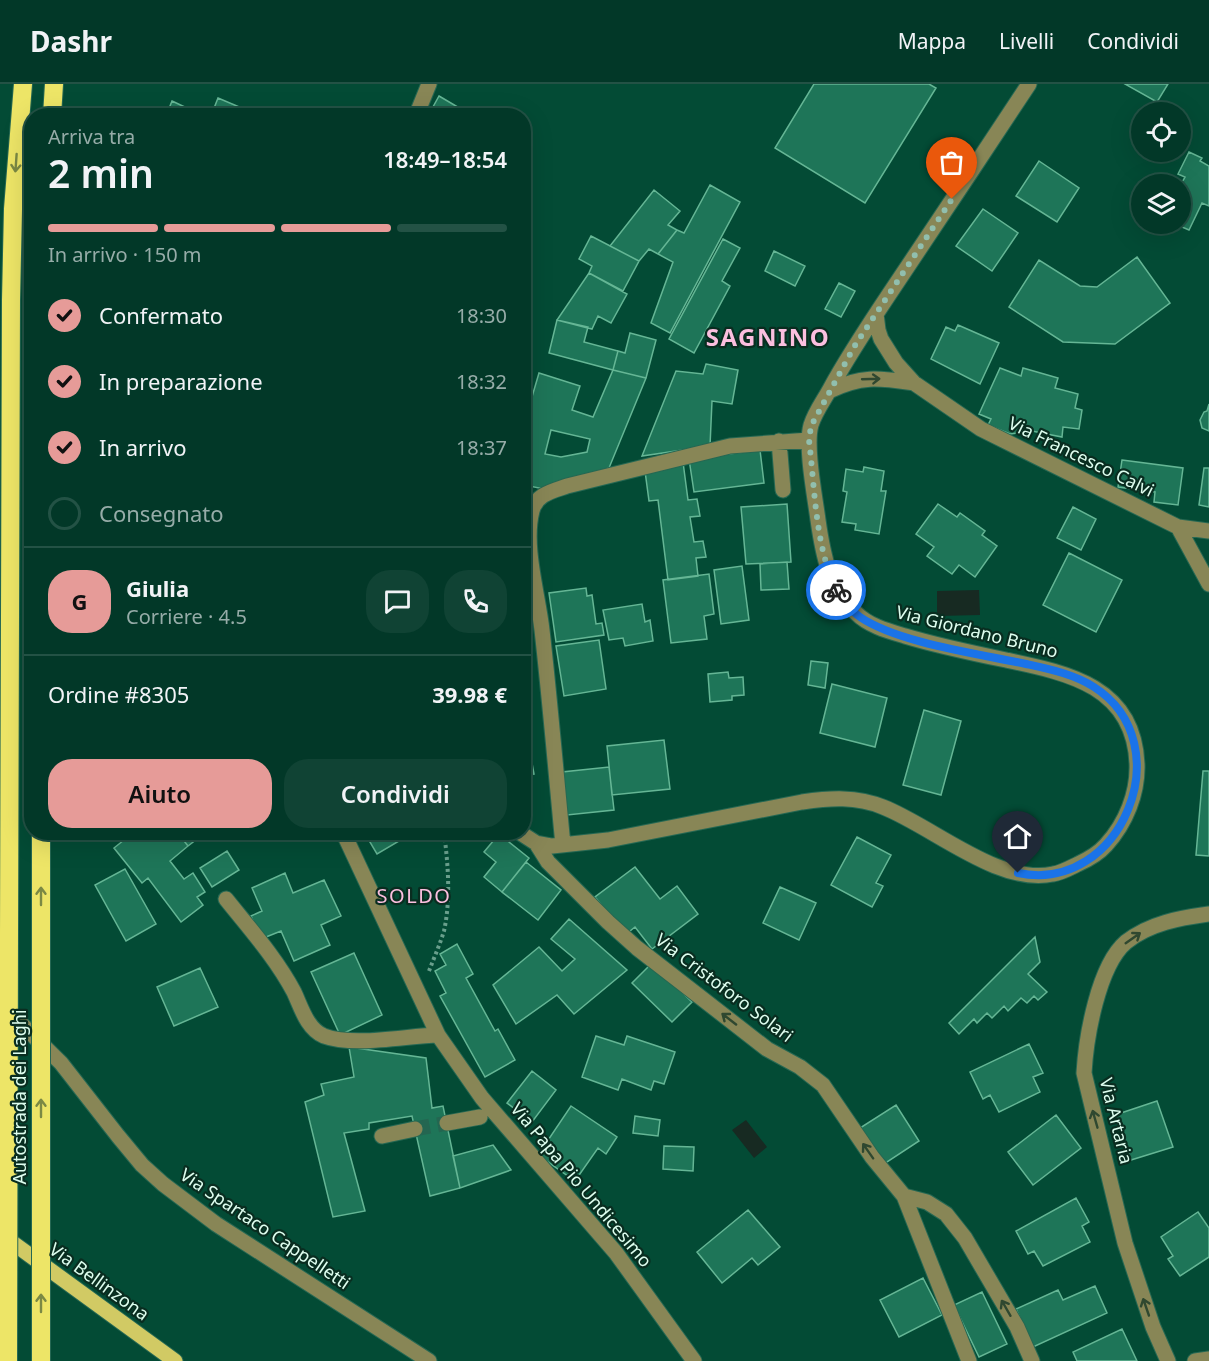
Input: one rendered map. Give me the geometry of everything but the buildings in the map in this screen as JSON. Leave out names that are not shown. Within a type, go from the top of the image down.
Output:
[{"type":"highway","name":"Autostrada dei Laghi","points":[[8,1361],[10,300],[23,84]]},
{"type":"highway","points":[[52,108],[54,84]]},
{"type":"highway","name":"Autostrada dei Laghi","points":[[41,840],[41,1361]]},
{"type":"main road","name":"Via Bellinzona","points":[[0,1234],[175,1361]]},
{"type":"street","points":[[419,108],[429,84]]},
{"type":"street","points":[[531,516],[532,509],[539,498],[567,486],[730,446],[809,440],[811,426],[854,347],[1029,84]]},
{"type":"street","name":"Via Francesco Calvi","points":[[876,314],[881,339],[896,363],[914,383],[981,429],[1178,527],[1209,531]]},
{"type":"street","name":"Via Francesco Calvi","points":[[829,391],[849,381],[862,379],[914,383]]},
{"type":"street","name":"Via Giordano Bruno","points":[[562,845],[608,840],[802,802],[829,798],[855,798],[883,807],[1005,870],[1032,876],[1052,874],[1088,859],[1099,852],[1121,825],[1135,788],[1137,749],[1129,724],[1112,702],[1094,687],[1057,671],[961,651],[881,628],[859,616],[847,604],[836,590],[829,574],[822,546],[809,440]]},
{"type":"street","points":[[779,441],[783,490]]},
{"type":"street","points":[[1178,527],[1209,584]]},
{"type":"street","points":[[531,548],[542,628],[562,845],[552,846],[531,840]]},
{"type":"street","name":"Via Papa Pio Undicesimo","points":[[347,840],[438,1035],[482,1098],[616,1253],[694,1361]]},
{"type":"street","name":"Via Cristoforo Solari","points":[[536,843],[548,862],[637,948],[767,1049],[800,1067],[823,1085],[872,1157],[904,1196],[969,1361]]},
{"type":"street","points":[[226,899],[277,964],[308,1023],[321,1035],[336,1039],[371,1040],[438,1035]]},
{"type":"street","name":"Via Artaria","points":[[1168,1361],[1153,1327],[1125,1243],[1083,1073],[1086,1047],[1099,992],[1108,969],[1125,944],[1144,930],[1179,918],[1209,915]]},
{"type":"street","name":"Via Spartaco Cappelletti","points":[[0,1003],[61,1063],[142,1165],[163,1184],[216,1224],[429,1361]]},
{"type":"street","points":[[447,1123],[480,1117]]},
{"type":"street","points":[[382,1136],[415,1129]]},
{"type":"street","points":[[904,1196],[927,1202],[946,1214],[965,1238],[1017,1327],[1032,1361]]},
{"type":"street","points":[[1195,1361],[1209,1359]]},
{"type":"path","points":[[428,974],[444,931],[448,864],[445,840]]},
{"type":"shaded area","points":[[979,590],[980,615],[937,616],[937,591]]},
{"type":"shaded area","points":[[746,1120],[767,1147],[754,1158],[732,1130]]},
{"type":"tunnel","points":[[415,1129],[447,1123]]},
{"type":"way so far","points":[[836,590],[829,574],[822,546],[817,514],[809,440],[811,426],[854,347],[952,199]]},
{"type":"district","name":"SAGNINO","points":[[768,338]]},
{"type":"district","name":"SOLDO","points":[[414,896]]},
{"type":"route","points":[[836,590],[859,616],[881,628],[916,640],[1067,674],[1094,687],[1112,702],[1129,724],[1137,749],[1135,788],[1121,825],[1110,841],[1099,852],[1068,869],[1052,874],[1032,876],[1018,873]]}]
